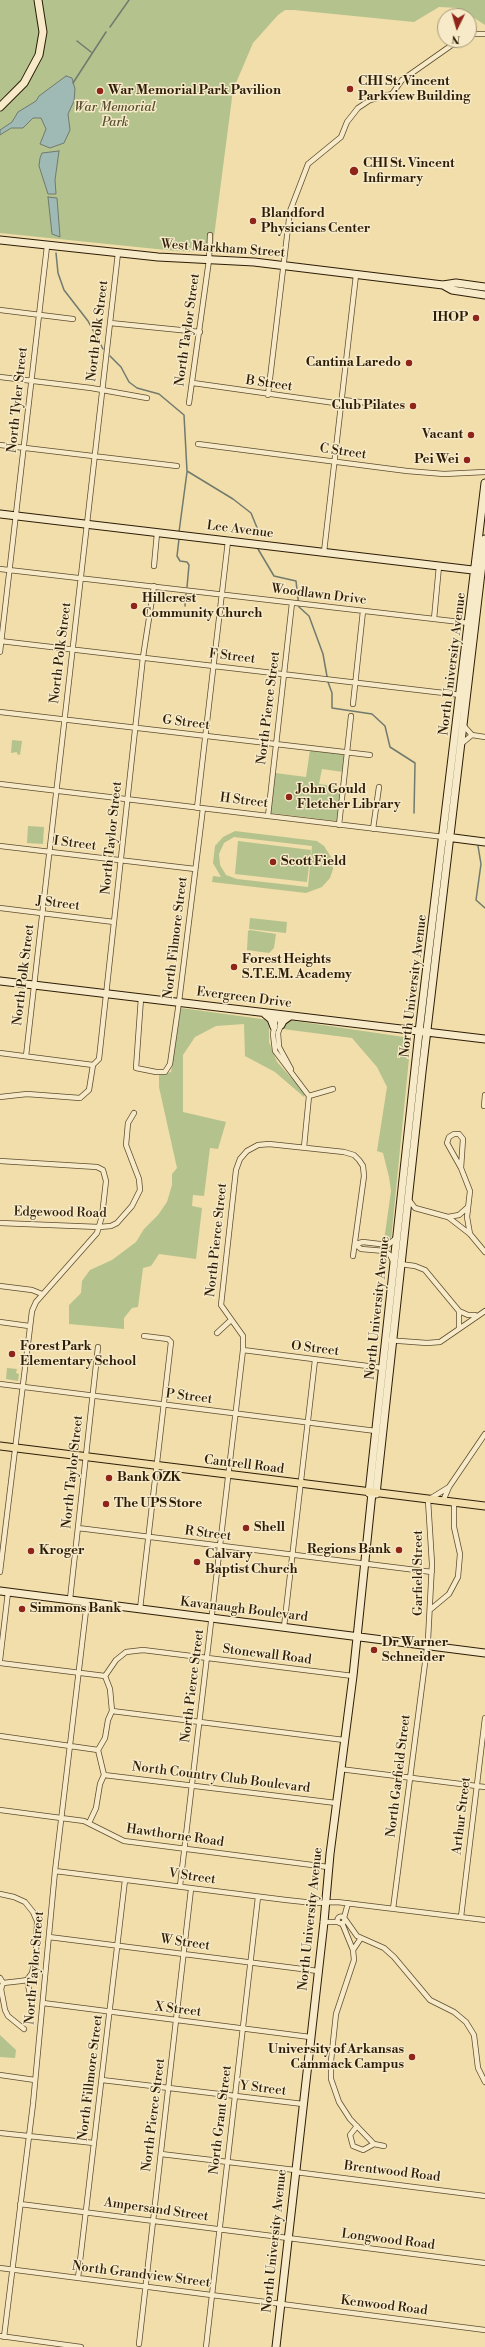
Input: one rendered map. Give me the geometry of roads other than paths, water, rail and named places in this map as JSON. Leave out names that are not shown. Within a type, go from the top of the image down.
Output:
[{"type":"main road","name":"Cantrell Road","points":[[0,1446],[485,1506]]},
{"type":"street","points":[[0,107],[24,82],[39,55],[42,32],[38,0]]},
{"type":"street","points":[[40,11],[44,0]]},
{"type":"street","points":[[268,395],[292,205],[308,164],[340,138],[348,120],[358,108],[370,100],[392,94],[402,80],[448,48]]},
{"type":"street","name":"North Taylor Street","points":[[189,404],[209,260],[210,235]]},
{"type":"street","name":"West Markham Street","points":[[0,240],[118,253],[285,265],[443,285],[456,283],[485,287]]},
{"type":"street","name":"North Tyler Street","points":[[0,652],[17,516],[47,246]]},
{"type":"street","name":"North Polk Street","points":[[26,1056],[118,253]]},
{"type":"street","points":[[324,552],[334,462],[343,402],[356,275]]},
{"type":"street","points":[[456,283],[485,284]]},
{"type":"street","name":"West Markham Street","points":[[443,285],[452,290],[485,295]]},
{"type":"street","points":[[0,310],[73,319]]},
{"type":"street","points":[[110,323],[200,332]]},
{"type":"street","points":[[0,378],[102,390],[147,398]]},
{"type":"street","name":"B Street","points":[[193,383],[268,395],[403,407]]},
{"type":"street","name":"C Street","points":[[198,444],[334,462],[444,474],[485,472]]},
{"type":"street","points":[[0,445],[177,466]]},
{"type":"street","name":"North University Avenue","points":[[276,2347],[324,1922],[328,1867],[353,1676],[397,1263],[398,1236],[447,837],[469,623],[481,571],[485,483]]},
{"type":"street","name":"Lee Avenue","points":[[0,514],[481,571]]},
{"type":"street","points":[[154,566],[157,533]]},
{"type":"street","name":"North University Avenue","points":[[447,837],[461,744],[485,539]]},
{"type":"street","name":"North Filmore Street","points":[[141,998],[136,1068],[158,1072],[167,1070],[179,1002],[195,869],[206,736],[228,541]]},
{"type":"street","points":[[434,619],[439,566]]},
{"type":"street","name":"Woodlawn Drive","points":[[0,569],[469,623]]},
{"type":"street","name":"North Taylor Street","points":[[0,1097],[27,1094],[76,1099],[86,1095],[89,1090],[93,1065],[99,1059],[143,658],[154,586]]},
{"type":"street","name":"North Pierce Street","points":[[268,816],[284,674],[296,603]]},
{"type":"street","points":[[353,704],[363,611]]},
{"type":"street","name":"F Street","points":[[1,641],[461,695]]},
{"type":"street","name":"G Street","points":[[0,712],[370,755]]},
{"type":"street","points":[[338,825],[351,716]]},
{"type":"street","points":[[463,725],[472,735],[485,737]]},
{"type":"street","points":[[461,744],[472,735]]},
{"type":"street","name":"H Street","points":[[0,784],[485,842]]},
{"type":"street","points":[[374,829],[379,787]]},
{"type":"street","name":"I Street","points":[[0,846],[195,869]]},
{"type":"street","name":"J Street","points":[[0,908],[114,922]]},
{"type":"street","name":"Evergreen Drive","points":[[0,981],[485,1039]]},
{"type":"street","points":[[263,1013],[272,1019],[277,1026]]},
{"type":"street","points":[[279,1015],[276,1018],[277,1026],[272,1042],[275,1051],[309,1096],[304,1148]]},
{"type":"street","points":[[277,1026],[290,1016]]},
{"type":"street","name":"North University Avenue","points":[[397,1263],[408,1196],[423,1032]]},
{"type":"street","points":[[0,1053],[93,1065]]},
{"type":"street","points":[[309,1096],[333,1088]]},
{"type":"street","points":[[484,1106],[485,1095]]},
{"type":"street","name":"Edgewood Road","points":[[0,1222],[99,1227],[111,1226],[117,1223],[132,1206],[139,1193],[139,1179],[126,1145],[128,1123],[134,1113]]},
{"type":"street","points":[[461,1168],[463,1139],[459,1134],[454,1134],[449,1137],[448,1143],[461,1168],[470,1191],[468,1208],[470,1234]]},
{"type":"street","name":"North Pierce Street","points":[[180,1886],[244,1350],[243,1336],[222,1308],[221,1295],[238,1162],[247,1151],[261,1144],[346,1152],[354,1155],[362,1164],[364,1176],[353,1256]]},
{"type":"street","points":[[0,1161],[99,1167],[106,1174],[99,1227],[90,1242],[42,1294],[33,1308],[29,1326],[0,1572]]},
{"type":"street","points":[[408,1196],[416,1208],[448,1217],[470,1234],[485,1252]]},
{"type":"street","points":[[405,1219],[416,1208]]},
{"type":"street","points":[[448,1217],[459,1215],[468,1208]]},
{"type":"street","points":[[355,1244],[363,1242],[388,1245],[398,1236]]},
{"type":"street","points":[[355,1244],[361,1249],[387,1252],[397,1263],[415,1266],[425,1270],[459,1311],[468,1315],[477,1315]]},
{"type":"street","points":[[0,1286],[32,1290],[42,1294]]},
{"type":"street","points":[[459,1311],[459,1328]]},
{"type":"street","points":[[389,1340],[435,1343],[444,1340],[477,1315],[485,1311]]},
{"type":"street","points":[[217,1332],[231,1320]]},
{"type":"street","points":[[0,1322],[29,1326]]},
{"type":"street","points":[[140,1609],[158,1466],[171,1342],[168,1339],[144,1336]]},
{"type":"street","name":"North University Avenue","points":[[372,1493],[376,1431],[383,1368],[389,1340]]},
{"type":"street","name":"North Taylor Street","points":[[70,1599],[98,1347]]},
{"type":"street","name":"O Street","points":[[244,1350],[383,1368]]},
{"type":"street","points":[[284,1627],[315,1360]]},
{"type":"street","name":"P Street","points":[[0,1384],[376,1431]]},
{"type":"street","points":[[443,1501],[449,1487],[485,1434]]},
{"type":"street","points":[[428,1500],[449,1487]]},
{"type":"street","name":"Garfield Street","points":[[427,1646],[431,1608],[429,1601],[432,1572],[428,1500]]},
{"type":"street","points":[[431,1608],[449,1594],[458,1577],[460,1554],[454,1527],[454,1503]]},
{"type":"street","points":[[0,1518],[6,1519]]},
{"type":"street","name":"R Street","points":[[78,1528],[432,1572]]},
{"type":"street","name":"Kavanaugh Boulevard","points":[[0,1591],[485,1653]]},
{"type":"street","points":[[8,1592],[0,1661],[105,1676],[110,1689],[112,1711],[108,1720],[105,1738],[98,1750],[104,1775],[100,1784],[96,1808],[90,1823]]},
{"type":"street","name":"North Taylor Street","points":[[2,2336],[29,2136],[55,1871],[87,1602]]},
{"type":"street","name":"North Garfield Street","points":[[393,1909],[427,1646]]},
{"type":"street","name":"Stonewall Road","points":[[105,1676],[116,1660],[132,1650],[353,1676]]},
{"type":"street","points":[[112,1711],[344,1740]]},
{"type":"street","name":"Arthur Street","points":[[460,1917],[485,1718]]},
{"type":"street","points":[[0,1736],[98,1750]]},
{"type":"street","points":[[340,1769],[485,1787]]},
{"type":"street","name":"North Country Club Boulevard","points":[[104,1775],[336,1804]]},
{"type":"street","name":"Hawthorne Road","points":[[0,1810],[90,1823],[124,1841],[328,1867]]},
{"type":"street","name":"V Street","points":[[55,1871],[314,1904],[326,1902]]},
{"type":"street","name":"North Fillmore Street","points":[[78,2278],[111,2013],[125,1880]]},
{"type":"street","name":"North Pierce Street","points":[[139,2344],[191,1888]]},
{"type":"street","points":[[0,1894],[20,1899],[29,1906],[35,1916],[35,1965],[27,1980],[32,2004]]},
{"type":"street","name":"North Grant Street","points":[[206,2347],[218,2229],[258,1896]]},
{"type":"street","points":[[326,1902],[348,1903],[485,1920]]},
{"type":"street","points":[[348,1903],[342,1920],[353,1950],[354,1962],[336,2014],[330,2071],[334,2090],[339,2102],[357,2126],[374,2144],[384,2146]]},
{"type":"street","points":[[324,1922],[342,1920]]},
{"type":"street","points":[[342,1920],[360,1938],[387,1950],[425,1996],[458,2014],[466,2022],[474,2035],[478,2068],[485,2082]]},
{"type":"street","name":"W Street","points":[[49,1937],[318,1971]]},
{"type":"street","points":[[353,1950],[360,1938]]},
{"type":"street","points":[[24,2029],[8,2016],[5,2010],[1,1980],[27,1980]]},
{"type":"street","name":"X Street","points":[[43,2004],[310,2037]]},
{"type":"street","points":[[0,2075],[35,2080]]},
{"type":"street","name":"Y Street","points":[[102,2080],[303,2104]]},
{"type":"street","points":[[357,2126],[350,2135],[353,2146],[363,2150],[374,2144]]},
{"type":"street","points":[[0,2133],[94,2143]]},
{"type":"street","name":"Brentwood Road","points":[[161,2154],[485,2196]]},
{"type":"street","name":"Ampersand Street","points":[[20,2204],[288,2238]]},
{"type":"street","name":"Longwood Road","points":[[288,2238],[485,2263]]},
{"type":"street","name":"North Grandview Street","points":[[0,2268],[280,2304]]},
{"type":"street","name":"Kenwood Road","points":[[280,2304],[485,2330]]},
{"type":"street","points":[[2,2336],[81,2347]]},
{"type":"water","points":[[66,76],[72,78],[75,89],[74,101],[68,114],[70,130],[64,143],[50,148],[40,144],[46,129],[41,118],[33,118],[23,128],[11,128],[0,135],[0,130],[12,122],[18,112],[36,101],[39,96]]},
{"type":"water","points":[[59,151],[55,180],[56,194],[48,194],[39,166],[40,158],[42,153]]},
{"type":"water","points":[[48,197],[57,198],[60,237],[52,234]]},
{"type":"waterway","points":[[110,27],[129,0]]},
{"type":"waterway","points":[[73,83],[106,32]]},
{"type":"waterway","points":[[77,41],[91,52]]},
{"type":"waterway","points":[[56,253],[58,273],[64,290],[88,321],[103,349]]},
{"type":"waterway","points":[[110,356],[121,367],[129,382],[137,388],[159,394],[184,415],[187,471],[233,499],[251,513],[260,535]]},
{"type":"waterway","points":[[179,532],[187,472]]},
{"type":"waterway","points":[[179,539],[177,556],[180,561],[187,562],[189,565],[187,587]]},
{"type":"waterway","points":[[258,549],[274,576],[296,581],[299,607],[309,616],[323,654],[328,682],[332,693],[332,708],[372,714],[385,726],[390,747],[415,763],[414,813]]},
{"type":"waterway","points":[[185,606],[186,594]]},
{"type":"waterway","points":[[478,846],[481,864],[476,900],[485,908]]},
{"type":"place","name":"CHI St. Vincent Parkview Building","points":[[350,89]]},
{"type":"place","name":"War Memorial Park Pavilion","points":[[100,91]]},
{"type":"place","name":"CHI St. Vincent Infirmary","points":[[354,171]]},
{"type":"place","name":"Blandford Physicians Center","points":[[253,221]]},
{"type":"place","name":"IHOP","points":[[476,318]]},
{"type":"place","name":"Cantina Laredo","points":[[409,363]]},
{"type":"place","name":"Club Pilates","points":[[413,406]]},
{"type":"place","name":"Vacant","points":[[471,435]]},
{"type":"place","name":"Pei Wei","points":[[467,460]]},
{"type":"place","name":"Hillcrest Community Church","points":[[134,606]]},
{"type":"place","name":"John Gould Fletcher Library","points":[[289,797]]},
{"type":"place","name":"Scott Field","points":[[273,862]]},
{"type":"place","name":"Forest Heights S.T.E.M. Academy","points":[[234,967]]},
{"type":"place","name":"Forest Park Elementary School","points":[[12,1354]]},
{"type":"place","name":"Bank OZK","points":[[109,1478]]},
{"type":"place","name":"The UPS Store","points":[[106,1504]]},
{"type":"place","name":"Shell","points":[[246,1528]]},
{"type":"place","name":"Regions Bank","points":[[399,1550]]},
{"type":"place","name":"Kroger","points":[[31,1551]]},
{"type":"place","name":"Calvary Baptist Church","points":[[197,1562]]},
{"type":"place","name":"Simmons Bank","points":[[22,1609]]},
{"type":"place","name":"Dr Warner Schneider","points":[[374,1650]]},
{"type":"place","name":"University of Arkansas Cammack Campus","points":[[412,2057]]},
{"type":"park label","name":"War Memorial Park","points":[[115,116]]}]
